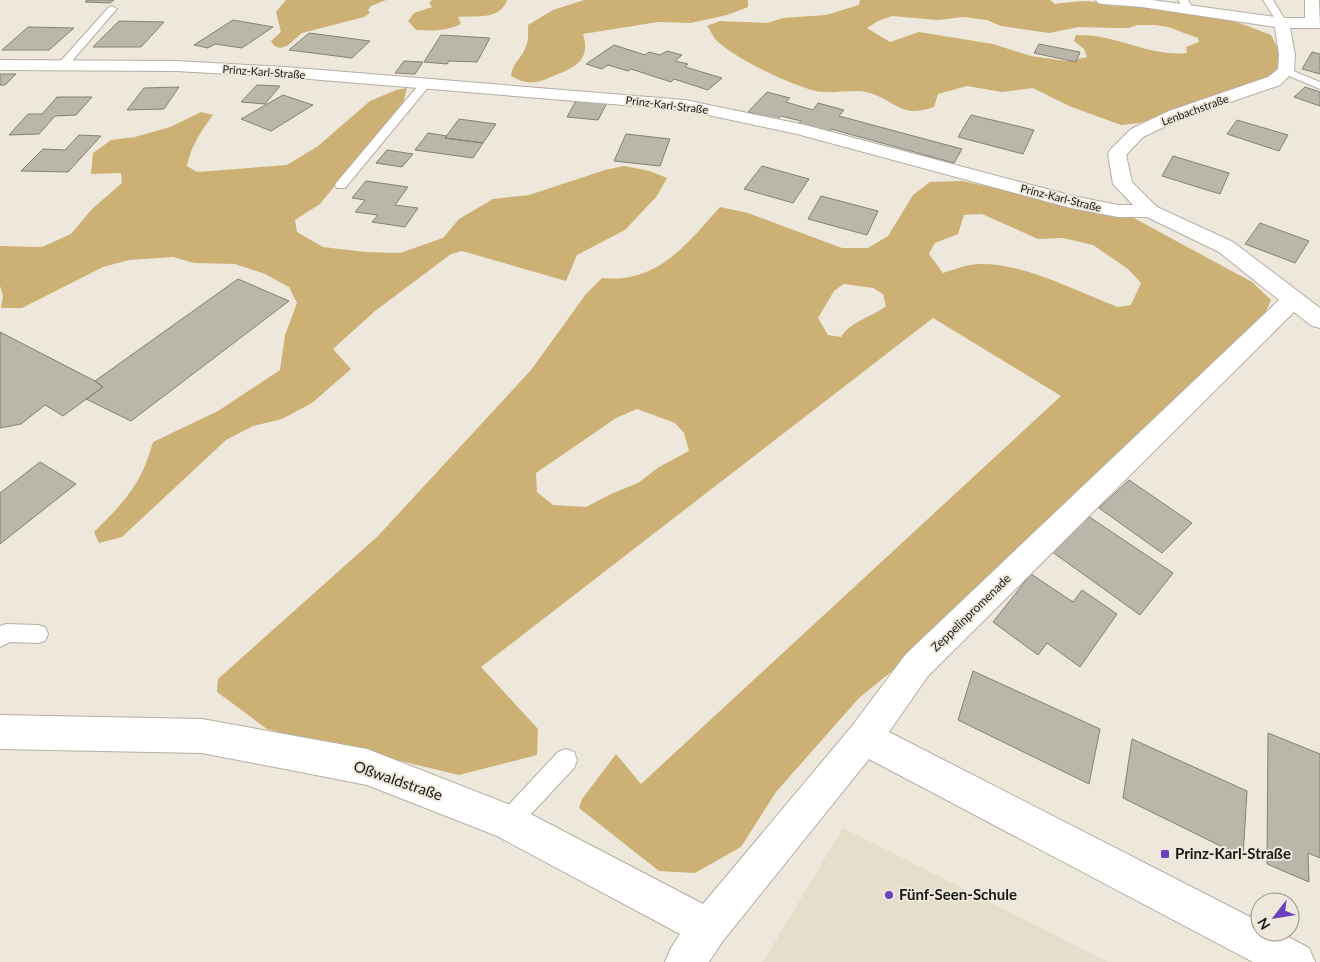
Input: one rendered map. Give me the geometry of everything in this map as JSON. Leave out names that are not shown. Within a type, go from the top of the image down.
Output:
[{"type":"street","points":[[1103,0],[1186,5],[1282,23],[1316,24],[1312,0]]},
{"type":"street","points":[[1282,23],[1287,55],[1286,71]]},
{"type":"street","name":"Prinz-Karl-Straße","points":[[0,65],[176,66],[685,105],[799,129],[1072,202],[1118,211],[1150,211],[1226,247],[1320,320]]},
{"type":"street","name":"Lenbachstraße","points":[[1150,211],[1123,184],[1117,154],[1137,133],[1175,115],[1274,81],[1286,71]]},
{"type":"street","name":"Zeppelinpromenade","points":[[685,962],[708,928],[864,738],[917,665],[1294,299]]},
{"type":"street","name":"Oßwaldstraße","points":[[0,732],[202,736],[367,767],[508,822],[708,928]]},
{"type":"street","points":[[864,738],[1295,962]]},
{"type":"lane","points":[[1268,0],[1282,23]]},
{"type":"lane","points":[[62,66],[112,9]]},
{"type":"lane","points":[[1286,71],[1320,86]]},
{"type":"lane","points":[[341,186],[426,84]]},
{"type":"lane","points":[[0,638],[6,633],[38,634]]},
{"type":"lane","points":[[508,822],[566,760]]},
{"type":"shaded area","points":[[286,0],[386,0],[371,6],[368,10],[370,13],[364,17],[302,33],[287,46],[280,48],[274,46],[271,41],[281,32],[276,12]]},
{"type":"shaded area","points":[[432,0],[507,1],[498,12],[486,16],[458,17],[461,24],[450,28],[416,30],[408,21],[414,13],[432,7],[429,3]]},
{"type":"shaded area","points":[[584,0],[748,0],[748,7],[727,15],[691,23],[658,22],[583,34],[585,42],[584,55],[572,68],[535,82],[524,81],[511,76],[527,44],[528,25],[553,10]]},
{"type":"shaded area","points":[[860,0],[1050,0],[1055,4],[1094,1],[1115,6],[1125,5],[1221,16],[1271,35],[1280,53],[1281,66],[1270,77],[1140,123],[1121,125],[1069,106],[1033,88],[1002,92],[967,86],[938,94],[934,107],[915,111],[902,108],[866,92],[823,92],[792,83],[748,62],[723,46],[715,39],[707,26],[720,21],[767,23],[783,18],[826,15],[859,5]],"holes":[[[892,16],[938,20],[963,17],[987,20],[1001,26],[1049,33],[1079,27],[1129,28],[1137,25],[1154,25],[1168,27],[1198,38],[1199,42],[1186,47],[1187,53],[1173,53],[1145,49],[1090,35],[1076,35],[1074,41],[1084,49],[1087,57],[1066,61],[1031,56],[993,44],[919,32],[890,42],[867,28],[878,21]]]},
{"type":"shaded area","points":[[407,88],[402,108],[359,156],[320,204],[295,220],[297,232],[323,247],[366,252],[400,253],[443,238],[459,219],[493,199],[529,195],[605,170],[624,166],[650,171],[667,178],[657,196],[625,230],[577,255],[566,281],[462,251],[451,254],[375,311],[333,349],[351,369],[312,403],[282,419],[253,426],[226,440],[122,537],[99,543],[94,532],[131,492],[143,470],[153,442],[218,411],[280,370],[285,335],[297,303],[289,287],[265,274],[235,264],[194,263],[173,257],[129,260],[103,267],[22,308],[1,308],[3,296],[0,286],[0,246],[42,247],[71,234],[92,209],[122,183],[121,173],[91,174],[93,153],[111,140],[135,137],[170,127],[201,112],[213,115],[197,139],[187,166],[197,172],[287,165],[318,146],[370,101],[396,90]]},
{"type":"shaded area","points":[[962,181],[1132,217],[1252,282],[1271,300],[1262,320],[913,654],[859,698],[776,792],[741,847],[695,873],[659,871],[579,808],[582,799],[616,754],[641,784],[1061,396],[933,318],[481,667],[538,729],[537,755],[459,775],[267,729],[217,692],[218,679],[378,536],[531,370],[586,294],[602,278],[622,278],[639,275],[655,268],[683,247],[720,207],[748,213],[842,248],[868,248],[888,236],[913,195],[930,182]],"holes":[[[982,214],[1038,239],[1063,238],[1093,245],[1128,269],[1141,283],[1131,305],[1118,307],[1016,268],[981,264],[943,273],[929,254],[935,243],[958,234],[964,215]],[[844,284],[873,288],[883,294],[886,306],[856,323],[845,331],[841,337],[828,335],[818,318],[834,291]],[[637,409],[675,423],[684,433],[689,451],[659,467],[638,483],[586,507],[553,505],[537,492],[536,473],[616,418]]]},
{"type":"shaded area","name":"Fünf-Seen-Schule","points":[[843,828],[1108,962],[763,962]]},
{"type":"building","points":[[87,0],[114,0],[110,3],[85,2]]},
{"type":"building","points":[[233,20],[273,27],[242,48],[215,44],[208,48],[194,45]]},
{"type":"building","points":[[119,21],[164,22],[141,47],[93,47]]},
{"type":"building","points":[[28,27],[74,28],[49,50],[2,50]]},
{"type":"building","points":[[309,33],[370,41],[352,58],[289,50]]},
{"type":"building","points":[[441,35],[490,38],[477,62],[449,61],[447,64],[424,62]]},
{"type":"building","points":[[1039,44],[1080,52],[1076,62],[1034,53]]},
{"type":"building","points":[[614,45],[645,55],[649,52],[660,55],[667,51],[682,55],[675,61],[688,64],[685,67],[722,78],[708,90],[674,79],[671,82],[631,69],[628,71],[608,65],[602,69],[586,64]]},
{"type":"building","points":[[1312,52],[1320,54],[1320,74],[1302,69]]},
{"type":"building","points":[[404,61],[423,62],[415,74],[395,73]]},
{"type":"building","points":[[0,74],[16,74],[5,85],[0,85]]},
{"type":"building","points":[[257,85],[280,86],[265,104],[241,102]]},
{"type":"building","points":[[179,87],[164,109],[127,110],[144,88]]},
{"type":"building","points":[[1305,87],[1320,92],[1320,106],[1294,97]]},
{"type":"building","points":[[767,92],[790,98],[786,102],[813,110],[818,103],[844,110],[839,116],[962,149],[954,163],[831,129],[829,132],[798,124],[801,121],[781,116],[777,120],[748,112]]},
{"type":"building","points":[[283,95],[313,105],[271,131],[241,119]]},
{"type":"building","points":[[57,97],[92,97],[76,115],[55,116],[39,134],[9,135],[28,114],[42,114]]},
{"type":"building","points":[[577,99],[607,103],[598,120],[567,117]]},
{"type":"building","points":[[971,115],[1034,130],[1023,154],[958,137]]},
{"type":"building","points":[[459,119],[496,124],[483,143],[445,138]]},
{"type":"building","points":[[1237,120],[1288,135],[1279,151],[1227,134]]},
{"type":"building","points":[[428,133],[447,136],[445,138],[483,143],[473,158],[415,150]]},
{"type":"building","points":[[626,134],[670,139],[660,166],[614,161]]},
{"type":"building","points":[[79,135],[101,136],[68,172],[21,171],[43,149],[65,150]]},
{"type":"building","points":[[387,150],[413,154],[402,167],[376,163]]},
{"type":"building","points":[[1173,156],[1229,173],[1220,194],[1162,176]]},
{"type":"building","points":[[762,166],[809,179],[793,203],[744,189]]},
{"type":"building","points":[[366,181],[408,187],[395,205],[418,208],[405,227],[372,222],[378,215],[355,212],[365,200],[352,198]]},
{"type":"building","points":[[821,196],[878,211],[867,235],[808,219]]},
{"type":"building","points":[[1260,223],[1309,241],[1295,263],[1245,244]]},
{"type":"building","points":[[238,279],[289,301],[131,421],[86,399],[103,387],[95,381]]},
{"type":"building","points":[[0,332],[95,381],[103,387],[63,416],[45,405],[21,424],[0,428]]},
{"type":"building","points":[[40,462],[76,484],[0,544],[0,493]]},
{"type":"building","points":[[1129,480],[1192,523],[1162,553],[1099,508]]},
{"type":"building","points":[[1085,514],[1173,573],[1140,615],[1051,551]]},
{"type":"building","points":[[1031,574],[1073,602],[1082,590],[1117,614],[1080,667],[1047,643],[1038,655],[993,622]]},
{"type":"building","points":[[973,671],[1100,729],[1089,784],[958,720]]},
{"type":"building","points":[[1268,733],[1320,754],[1320,858],[1308,853],[1309,882],[1267,864]]},
{"type":"building","points":[[1132,739],[1247,791],[1243,857],[1123,798]]},
{"type":"place","name":"Prinz-Karl-Straße","points":[[1165,854]]},
{"type":"place","name":"Fünf-Seen-Schule","points":[[889,895]]}]
